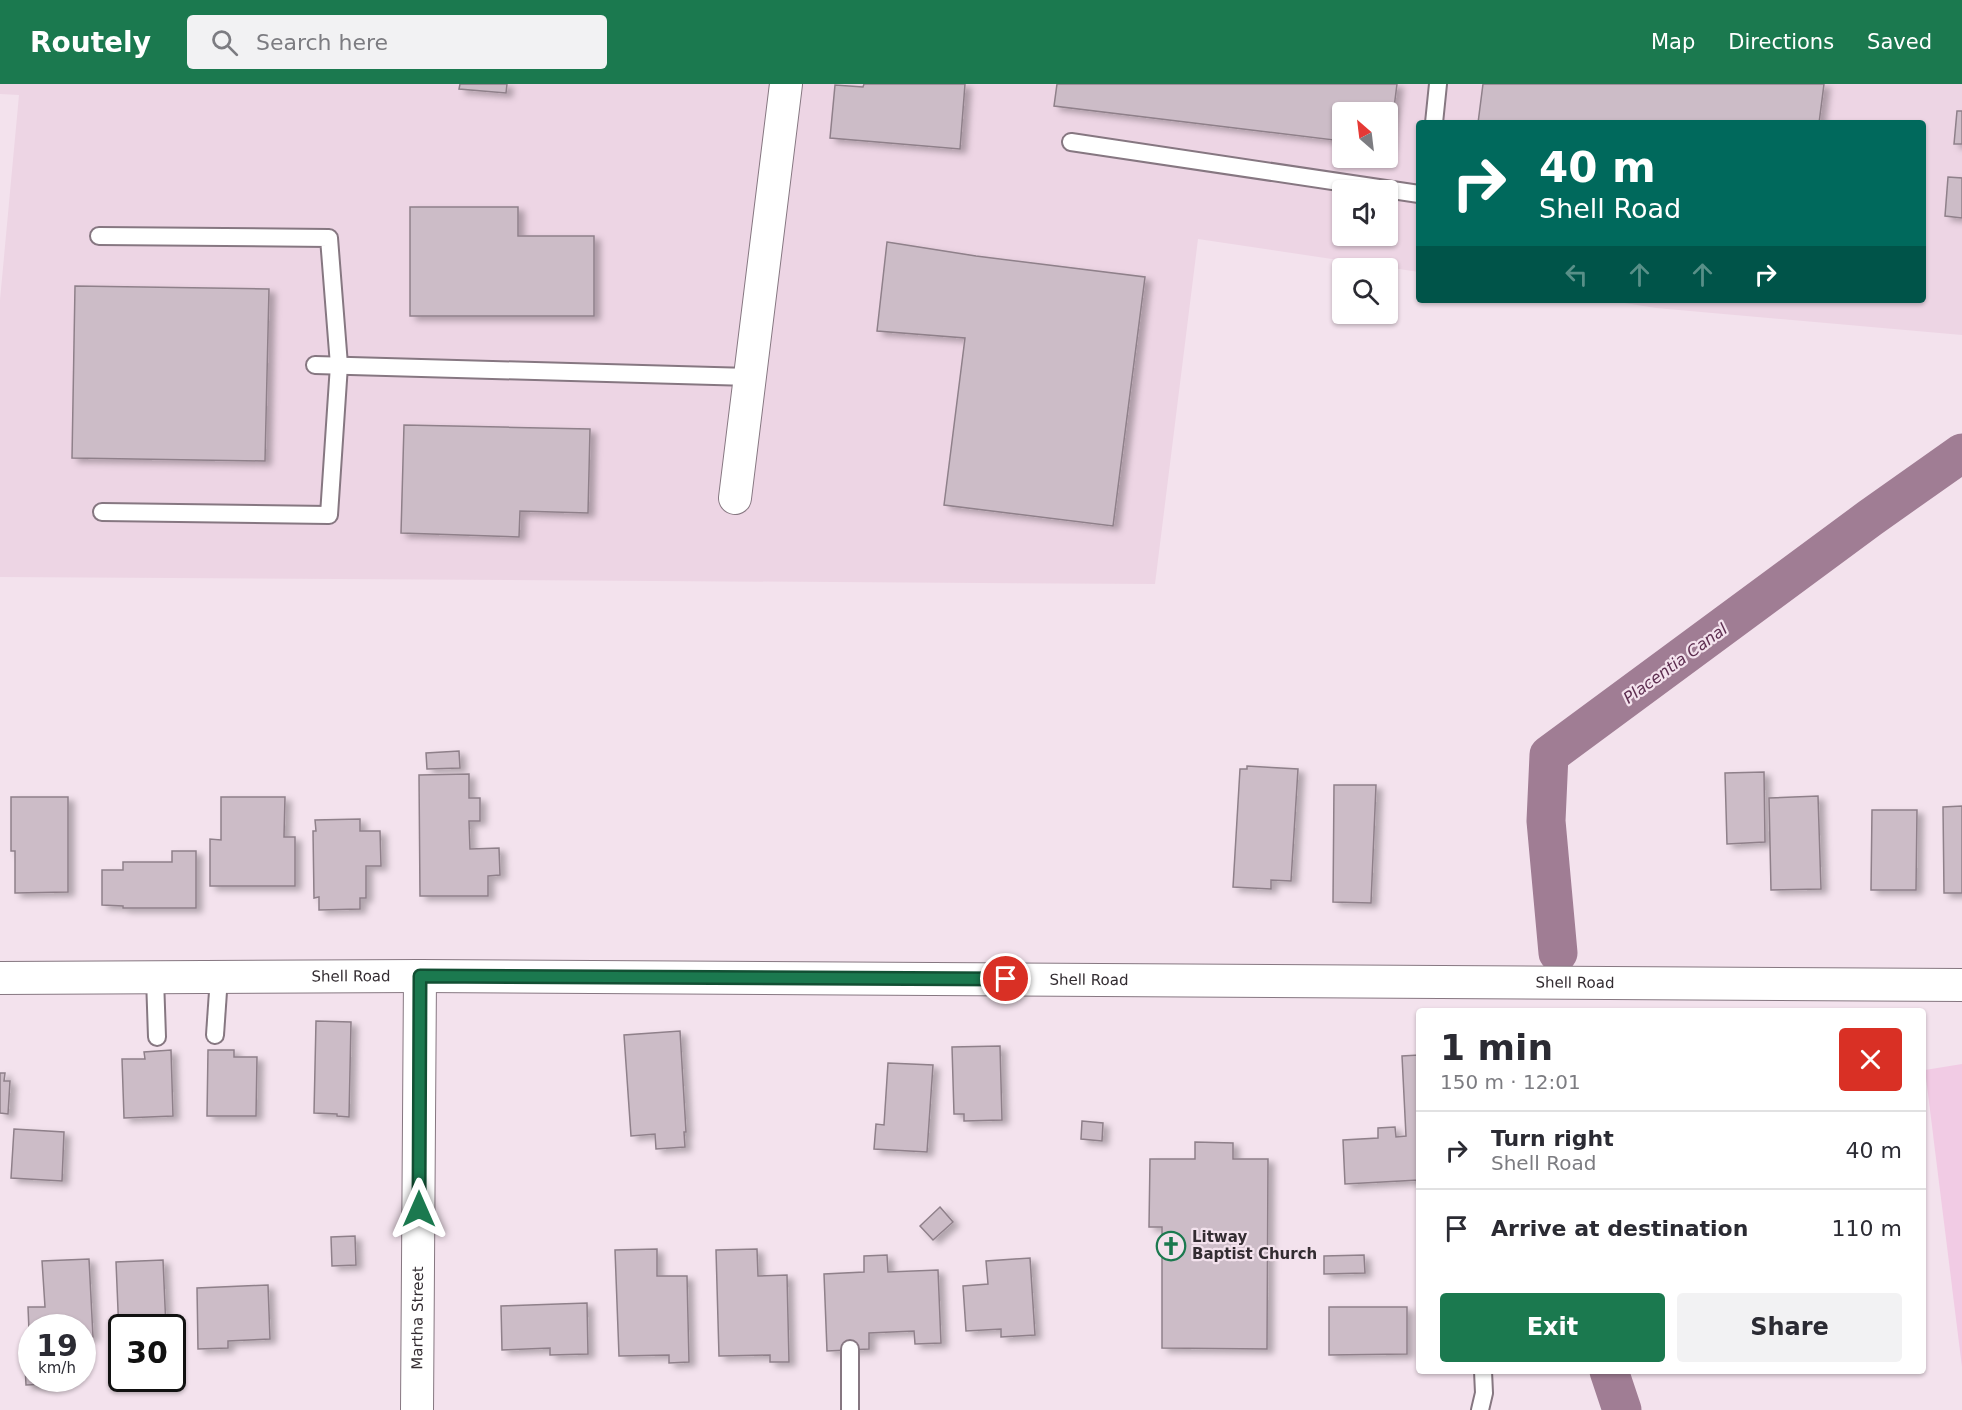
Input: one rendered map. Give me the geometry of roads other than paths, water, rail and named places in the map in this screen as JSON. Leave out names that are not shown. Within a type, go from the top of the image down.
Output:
[{"type":"street","points":[[735,498],[786,84]]},
{"type":"street","name":"Shell Road","points":[[0,978],[420,976],[1962,985]]},
{"type":"street","name":"Martha Street","points":[[417,1410],[420,976]]},
{"type":"lane","points":[[1434,120],[1438,84]]},
{"type":"lane","points":[[1071,142],[1416,194]]},
{"type":"lane","points":[[99,236],[329,238],[339,365],[329,515],[102,512]]},
{"type":"lane","points":[[315,365],[750,377]]},
{"type":"lane","points":[[215,1035],[219,977]]},
{"type":"lane","points":[[155,978],[158,1036]]},
{"type":"lane","points":[[850,1349],[850,1410]]},
{"type":"lane","points":[[1480,1410],[1484,1393],[1483,1374]]},
{"type":"waterway","name":"Placentia Canal","points":[[1558,953],[1546,821],[1549,755],[1870,518],[1962,453]]},
{"type":"waterway","name":"Placentia Canal","points":[[1610,1374],[1622,1410]]},
{"type":"place","name":"Litway Baptist Church","points":[[1171,1246]]}]
